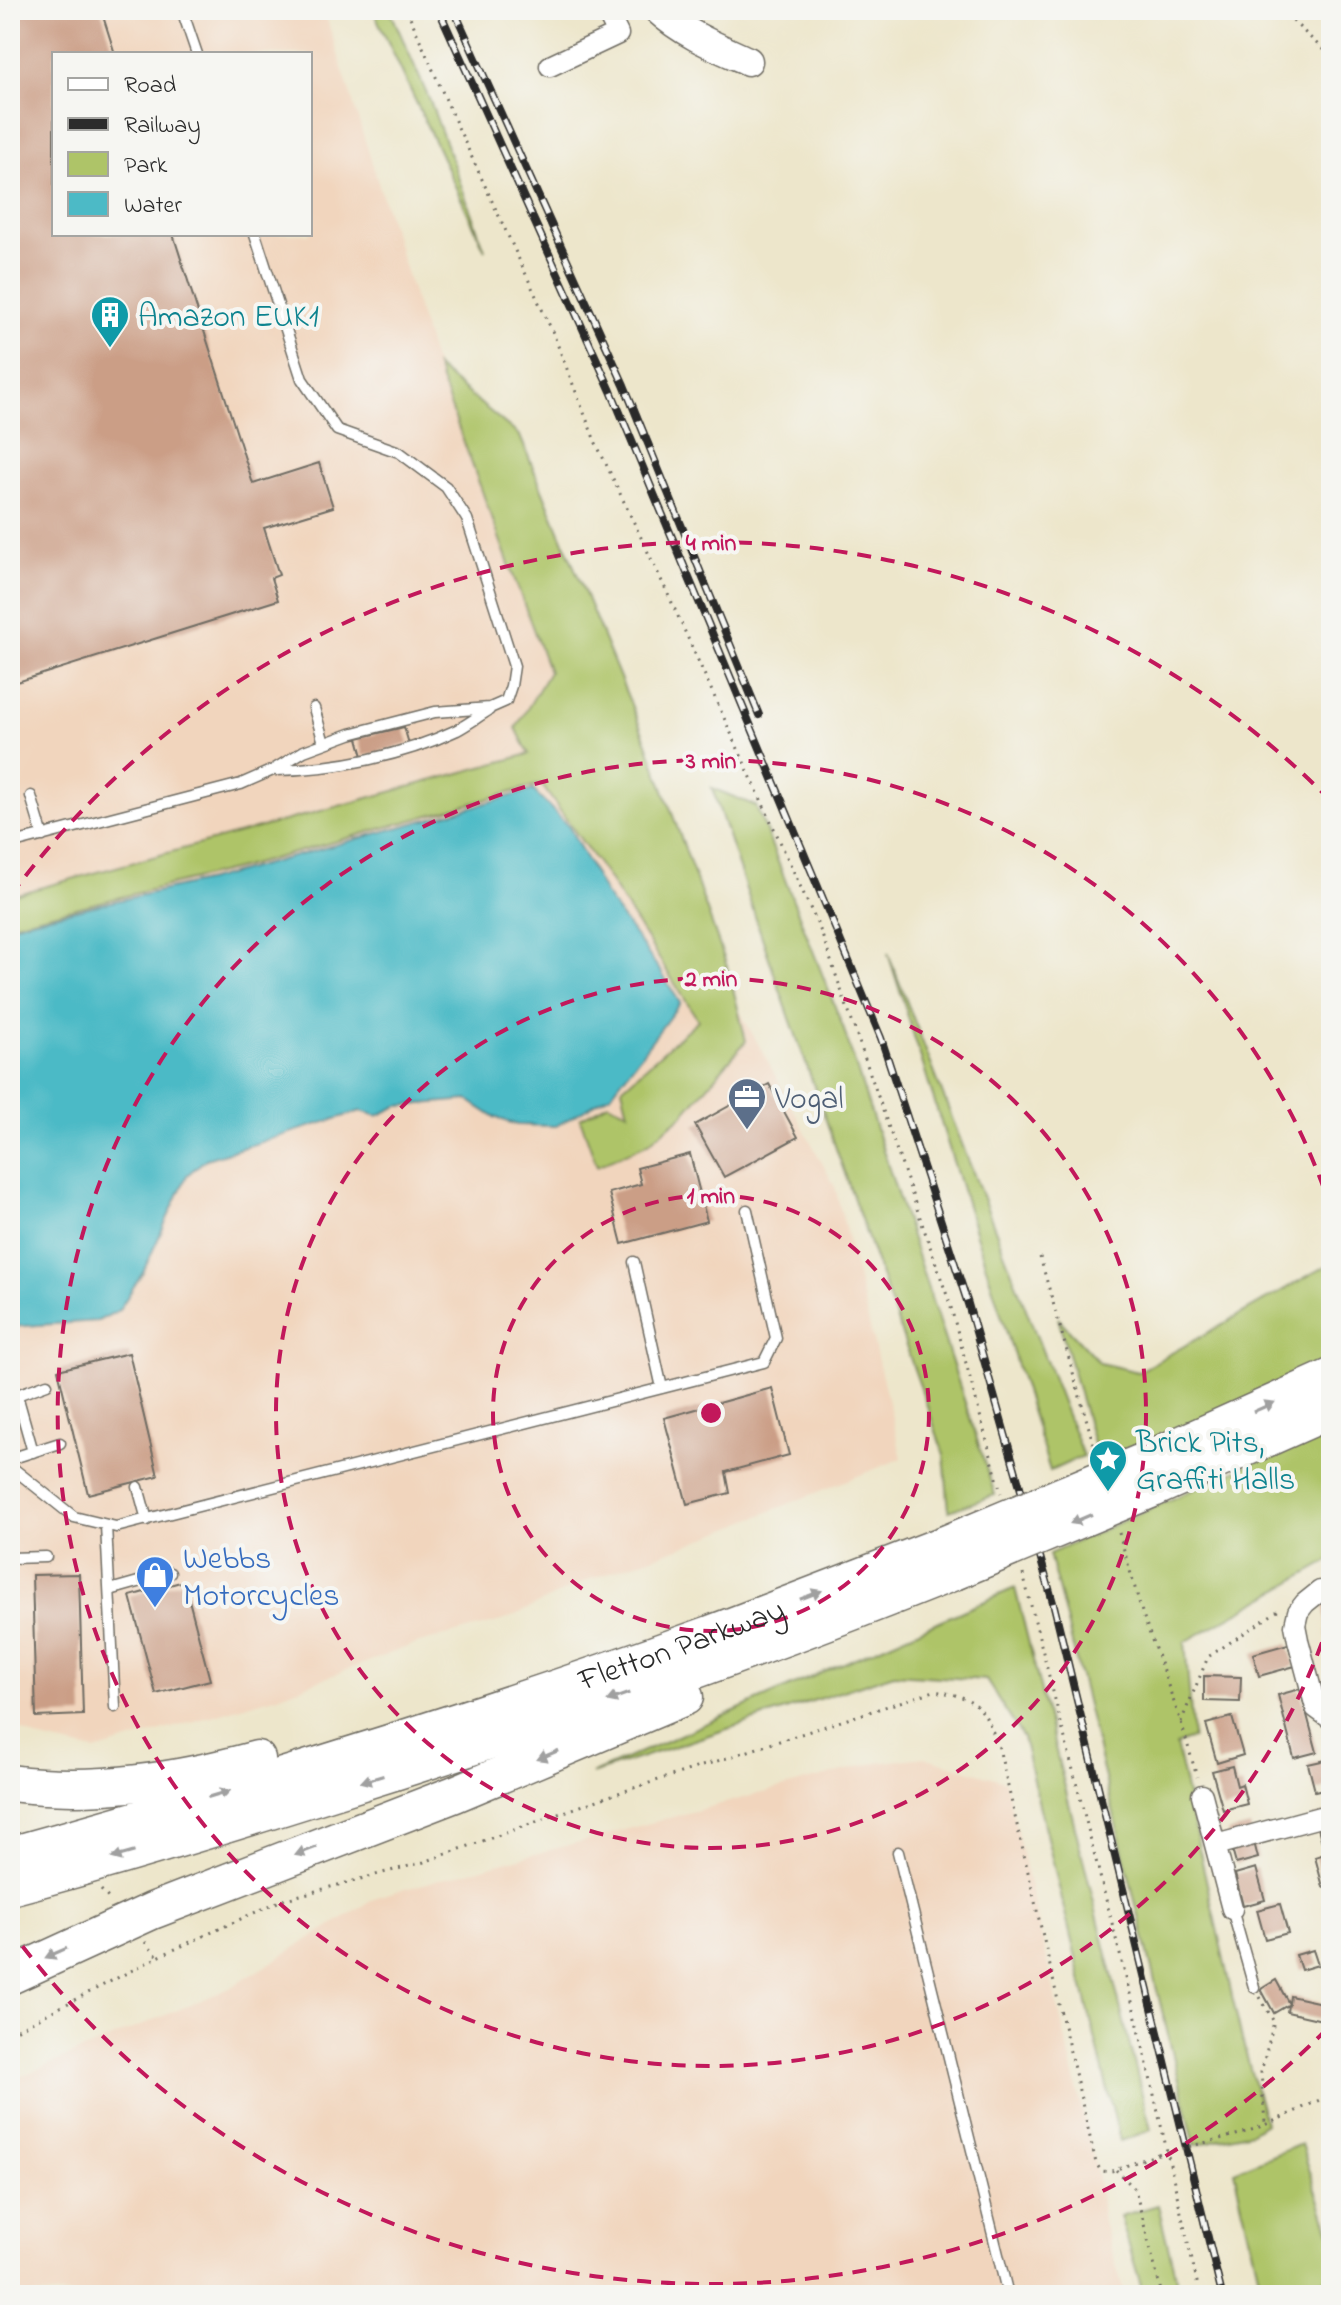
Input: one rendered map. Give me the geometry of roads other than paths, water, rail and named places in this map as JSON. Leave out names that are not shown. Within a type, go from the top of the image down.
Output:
[{"type":"highway","name":"Fletton Parkway","points":[[1147,1476],[1331,1377]]},
{"type":"highway","name":"Fletton Parkway","points":[[10,1855],[466,1719],[703,1636],[949,1558],[1147,1476],[1331,1410]]},
{"type":"highway","name":"Fletton Parkway","points":[[10,1887],[471,1749],[899,1595],[949,1558]]},
{"type":"highway","points":[[10,1976],[152,1911],[455,1794],[701,1690],[899,1595]]},
{"type":"highway","points":[[10,1783],[107,1787],[184,1777],[703,1636]]},
{"type":"street","points":[[550,66],[618,34],[606,10]]},
{"type":"street","points":[[658,10],[673,23],[748,61]]},
{"type":"street","points":[[1326,1589],[1305,1603],[1298,1612],[1295,1625],[1316,1708],[1331,1719]]},
{"type":"street","points":[[1202,1795],[1232,1909]]},
{"type":"street","points":[[1216,1845],[1331,1814]]},
{"type":"lane","points":[[182,10],[196,52]]},
{"type":"lane","points":[[256,236],[302,379],[337,430],[399,452],[446,487],[467,519],[514,666],[506,701],[458,729],[414,746],[349,764],[273,770]]},
{"type":"lane","points":[[314,708],[324,743]]},
{"type":"lane","points":[[10,844],[241,784],[273,770],[304,751],[350,734],[435,712],[490,708]]},
{"type":"lane","points":[[31,796],[43,836]]},
{"type":"lane","points":[[60,1443],[33,1452],[10,1466],[74,1517],[116,1527],[764,1362],[776,1338],[747,1210]]},
{"type":"lane","points":[[634,1262],[662,1388]]},
{"type":"lane","points":[[33,1452],[14,1394],[47,1384]]},
{"type":"lane","points":[[138,1487],[147,1520]]},
{"type":"lane","points":[[106,1525],[115,1707]]},
{"type":"lane","points":[[10,1558],[46,1557]]},
{"type":"lane","points":[[110,1590],[170,1573]]},
{"type":"lane","points":[[898,1852],[1008,2295]]},
{"type":"lane","points":[[1232,1909],[1254,1987]]},
{"type":"water","points":[[533,790],[569,827],[605,894],[680,1003],[611,1094],[556,1126],[517,1125],[494,1117],[468,1100],[398,1106],[377,1116],[361,1111],[206,1159],[187,1175],[144,1270],[119,1310],[98,1321],[10,1327],[10,927],[209,880]]},
{"type":"railway","points":[[439,10],[611,391],[881,1038],[968,1304],[1054,1606],[1222,2295]]},
{"type":"railway","points":[[454,10],[624,385],[759,715]]},
{"type":"place","name":"Amazon EUK1","points":[[110,349]]},
{"type":"place","name":"Vogal","points":[[747,1131]]},
{"type":"place","name":"Brick Pits, Graffiti Halls","points":[[1108,1493]]},
{"type":"place","name":"Webbs Motorcycles","points":[[155,1609]]}]
